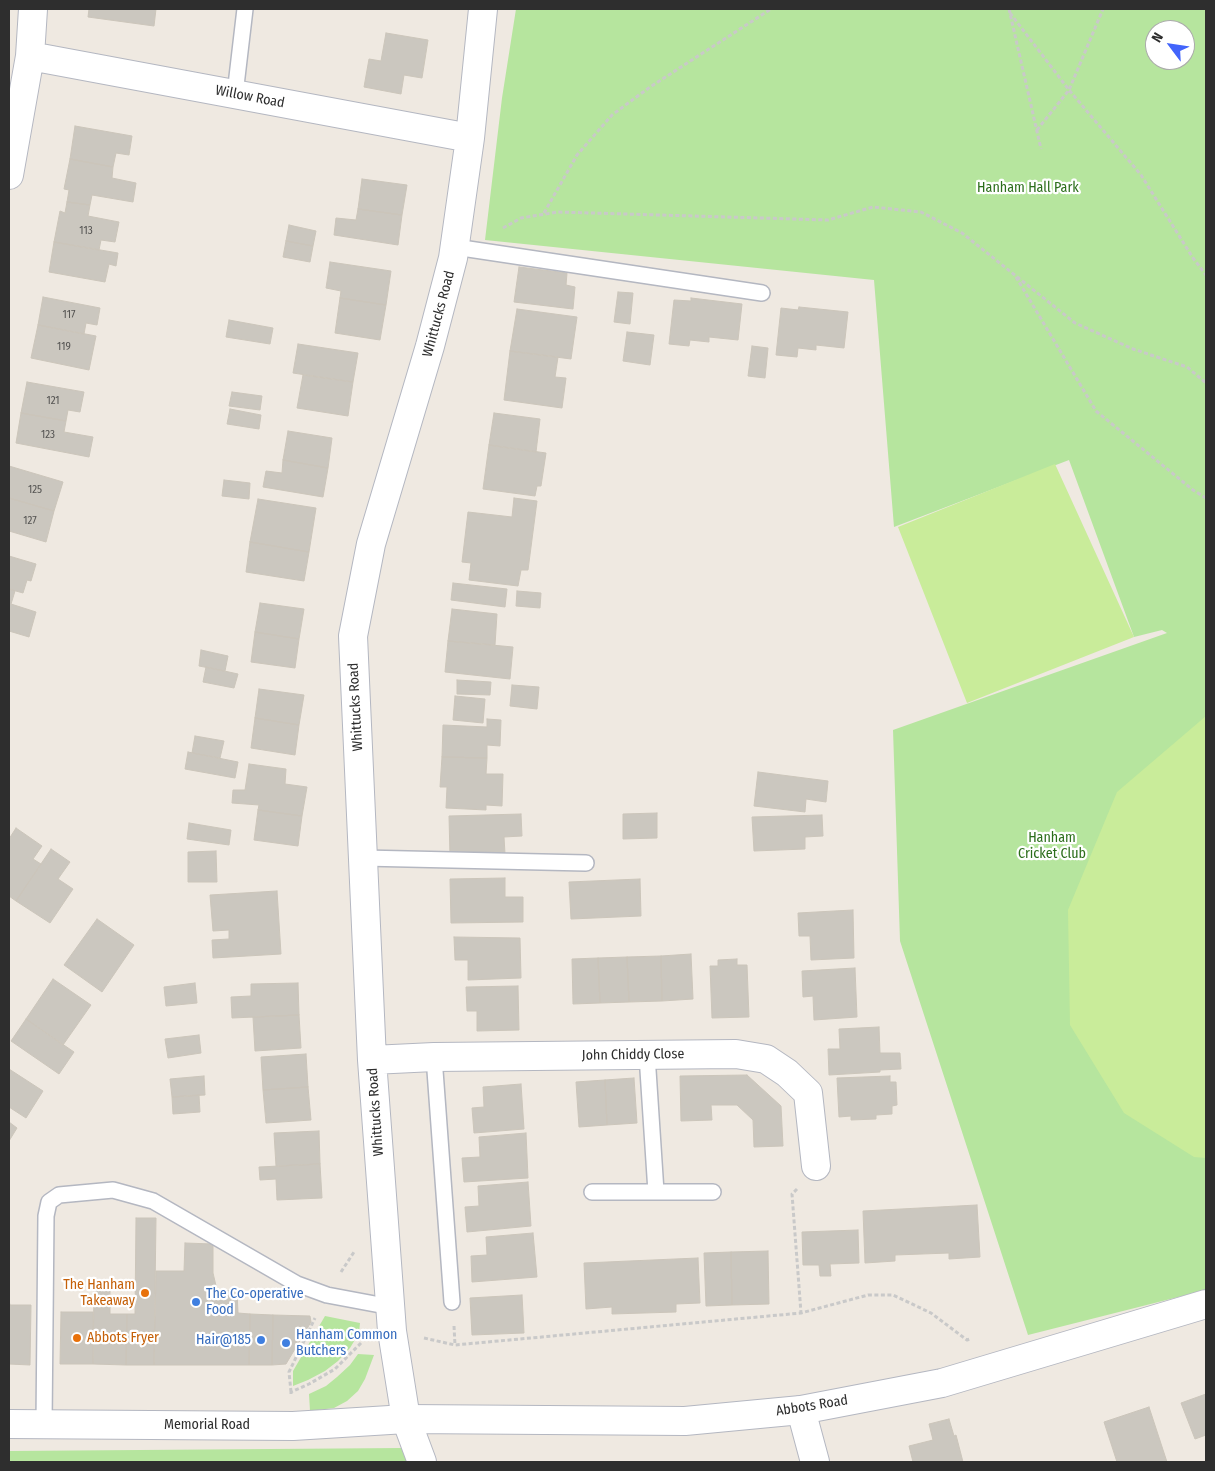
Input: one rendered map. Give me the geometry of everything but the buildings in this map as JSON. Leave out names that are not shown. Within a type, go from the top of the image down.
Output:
[{"type":"street","points":[[9,175],[30,56],[33,9]]},
{"type":"street","name":"Whittucks Road","points":[[422,1462],[406,1419],[392,1319],[372,1060],[353,636],[371,544],[454,258],[470,138],[483,9]]},
{"type":"street","name":"Willow Road","points":[[30,56],[470,138]]},
{"type":"street","name":"John Chiddy Close","points":[[372,1060],[434,1057],[736,1054],[766,1059],[787,1073],[808,1093],[816,1166]]},
{"type":"street","name":"Abbots Road","points":[[406,1419],[686,1421],[801,1410],[942,1383],[1206,1304]]},
{"type":"street","points":[[801,1410],[815,1462]]},
{"type":"street","name":"Memorial Road","points":[[9,1424],[293,1426],[406,1419]]},
{"type":"lane","points":[[235,94],[245,9]]},
{"type":"lane","points":[[456,236],[762,293]]},
{"type":"lane","points":[[363,858],[586,863]]},
{"type":"lane","points":[[647,1055],[656,1192]]},
{"type":"lane","points":[[434,1057],[452,1302]]},
{"type":"lane","points":[[44,1424],[46,1216],[49,1202],[59,1195],[113,1190],[153,1200],[297,1284],[392,1319]]},
{"type":"lane","points":[[592,1192],[713,1192]]},
{"type":"path","points":[[544,213],[577,155],[612,115],[650,87],[771,9]]},
{"type":"path","points":[[1036,130],[1069,90],[1103,9]]},
{"type":"path","points":[[1009,11],[1069,90],[1141,175],[1193,258],[1206,275]]},
{"type":"path","points":[[1009,11],[1041,149]]},
{"type":"path","points":[[456,236],[503,228],[521,218],[558,212],[828,220],[873,206],[921,212],[962,234],[1075,323],[1133,349],[1187,367],[1206,383]]},
{"type":"path","points":[[1015,276],[1096,411],[1193,490],[1206,498]]},
{"type":"path","points":[[801,1313],[792,1194],[816,1166]]},
{"type":"path","points":[[293,1426],[291,1392],[335,1369],[361,1343],[392,1319],[455,1345],[801,1313],[868,1295],[893,1295],[931,1313],[967,1340],[975,1338]]},
{"type":"green space","name":"Hanham Hall Park","points":[[516,9],[1206,9],[1206,1290],[1028,1335],[900,941],[893,730],[1167,633],[1162,630],[1134,637],[1069,460],[894,527],[874,280],[485,240],[502,98]]},
{"type":"green space","points":[[1055,464],[1134,637],[967,703],[898,527]]},
{"type":"green space","points":[[1206,716],[1206,1158],[1194,1157],[1124,1113],[1070,1025],[1068,910],[1117,792]]},
{"type":"green space","points":[[325,1316],[360,1323],[359,1333],[350,1348],[338,1361],[325,1371],[293,1386],[293,1371]]},
{"type":"green space","points":[[358,1354],[374,1355],[365,1379],[358,1391],[347,1401],[334,1408],[310,1411],[309,1394],[326,1386],[350,1365]]},
{"type":"green space","points":[[402,1448],[407,1462],[9,1462],[9,1451]]},
{"type":"place","name":"The Hanham Takeaway","points":[[145,1293]]},
{"type":"place","name":"The Co-operative Food","points":[[196,1302]]},
{"type":"place","name":"Abbots Fryer","points":[[77,1338]]},
{"type":"place","name":"Hair@185","points":[[261,1340]]},
{"type":"place","name":"Hanham Common Butchers","points":[[286,1343]]},
{"type":"park label","name":"Hanham Cricket Club","points":[[1052,846]]}]
